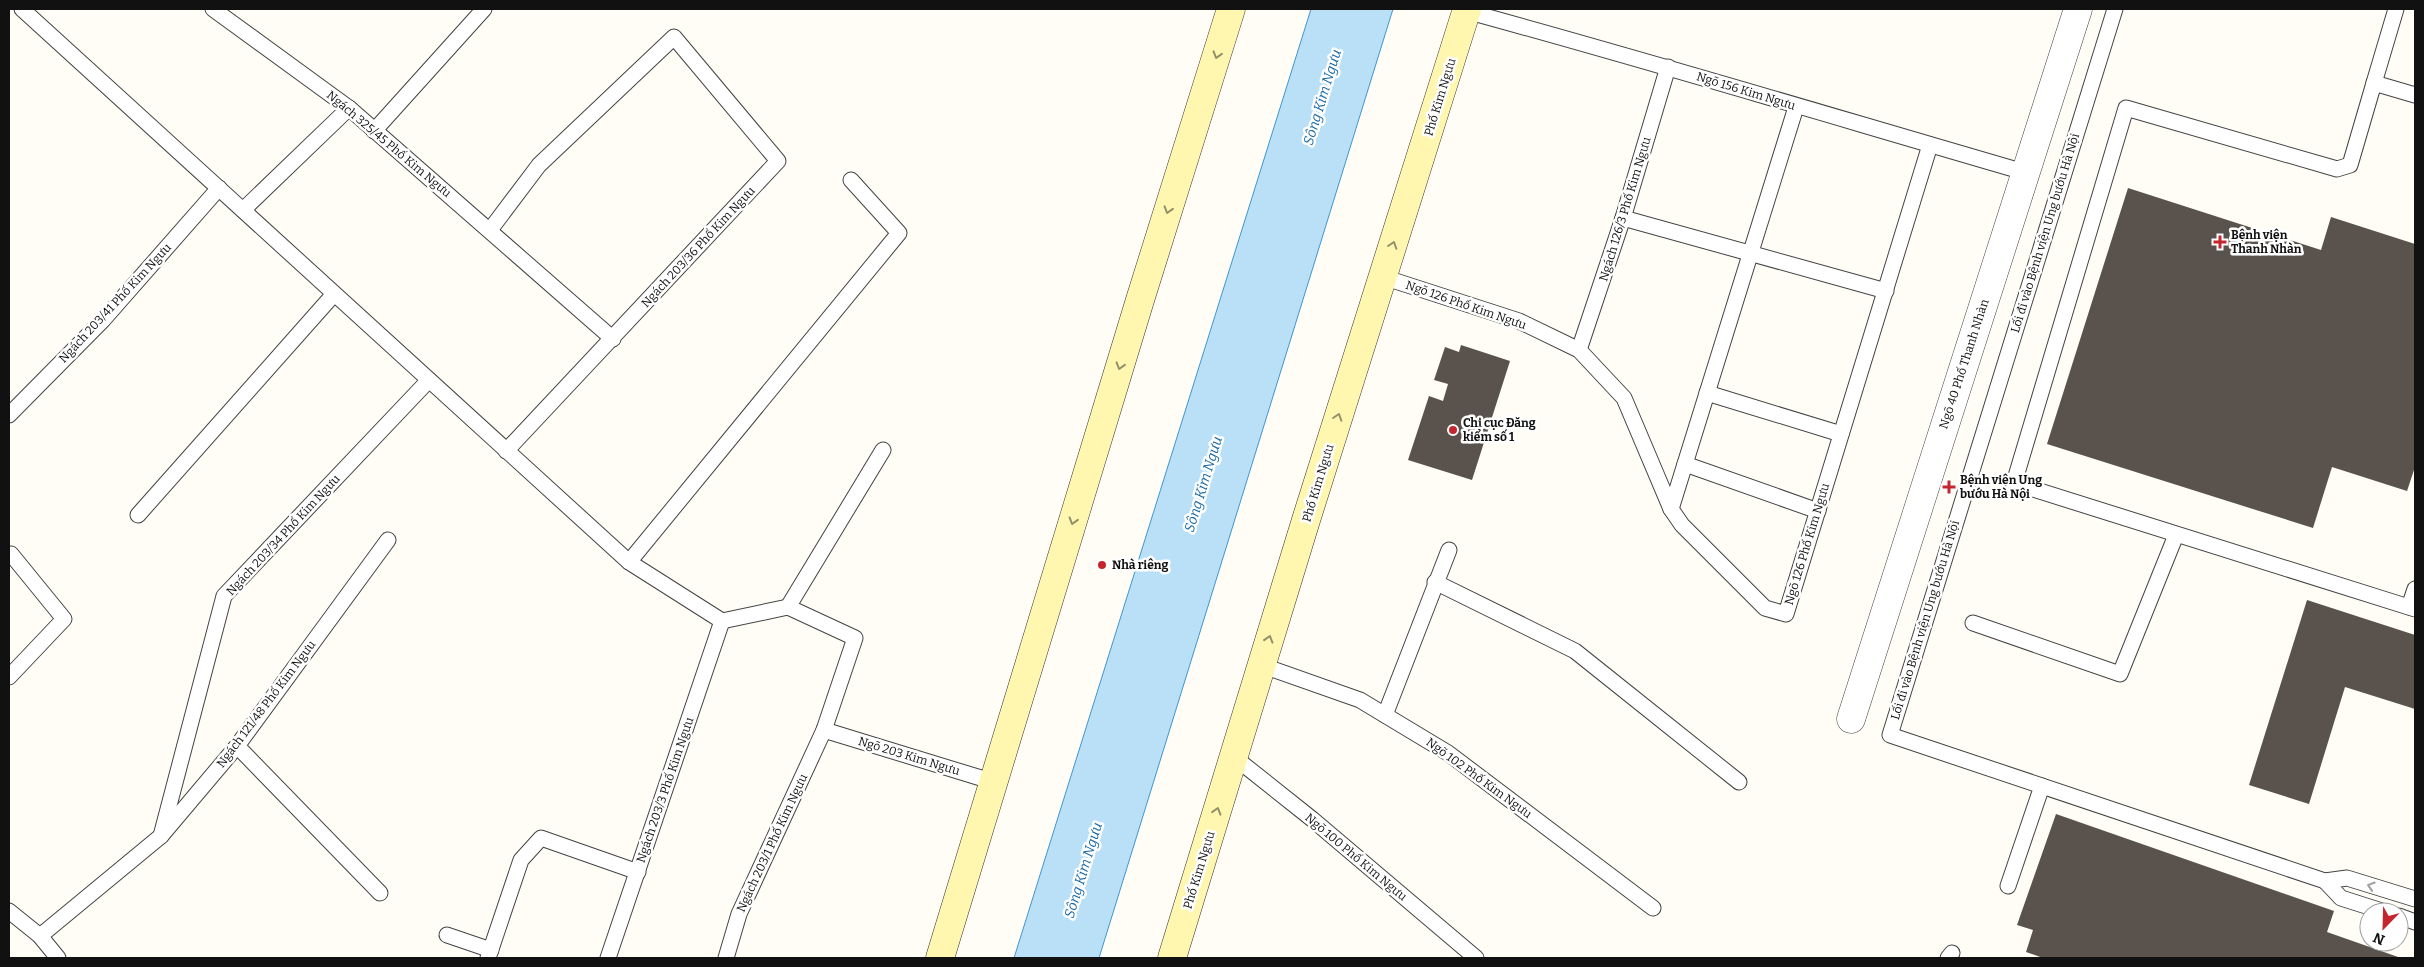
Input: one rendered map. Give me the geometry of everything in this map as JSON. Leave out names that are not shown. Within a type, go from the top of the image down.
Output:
[{"type":"main road","points":[[940,958],[1140,300],[1231,9]]},
{"type":"main road","name":"Phố Kim Ngưu","points":[[1172,958],[1261,665],[1467,10]]},
{"type":"street","name":"Ngõ 40 Phố Thanh Nhàn","points":[[1851,719],[2024,172],[2078,9]]},
{"type":"lane","points":[[22,9],[629,562],[722,621],[788,607],[882,450]]},
{"type":"lane","name":"Ngách 325/45 Phố Kim Ngưu","points":[[213,9],[348,108],[613,339]]},
{"type":"lane","points":[[374,131],[484,9]]},
{"type":"lane","name":"Lối đi vào Bệnh viện Ung bướu Hà Nội","points":[[2115,9],[1890,735],[2326,881]]},
{"type":"lane","points":[[2396,9],[2350,164],[2337,169],[2126,108],[2014,483],[2412,608],[2415,589]]},
{"type":"lane","name":"Ngõ 156 Kim Ngưu","points":[[1467,10],[2024,172]]},
{"type":"lane","name":"Ngách 203/36 Phố Kim Ngưu","points":[[490,230],[540,166],[674,37],[778,161],[506,451]]},
{"type":"lane","name":"Ngách 126/3 Phố Kim Ngưu","points":[[1579,350],[1623,218],[1668,67]]},
{"type":"lane","points":[[2374,83],[2415,95]]},
{"type":"lane","points":[[1671,509],[1796,107]]},
{"type":"lane","points":[[243,210],[348,108]]},
{"type":"lane","name":"Ngõ 126 Phố Kim Ngưu","points":[[1383,277],[1519,321],[1579,350],[1624,398],[1671,509],[1682,525],[1765,608],[1786,614],[1930,145]]},
{"type":"lane","points":[[629,562],[899,233],[851,180]]},
{"type":"lane","name":"Ngách 203/41 Phố Kim Ngưu","points":[[9,415],[103,320],[219,188]]},
{"type":"lane","points":[[1623,218],[1886,291]]},
{"type":"lane","points":[[138,515],[334,294]]},
{"type":"lane","name":"Ngách 203/34 Phố Kim Ngưu","points":[[161,836],[224,596],[429,380]]},
{"type":"lane","points":[[1708,393],[1841,434]]},
{"type":"lane","points":[[1685,464],[1818,510]]},
{"type":"lane","points":[[1973,623],[2120,674],[2176,535]]},
{"type":"lane","name":"Ngách 121/48 Phố Kim Ngưu","points":[[40,936],[161,836],[237,746],[388,540]]},
{"type":"lane","points":[[1385,716],[1449,550]]},
{"type":"lane","points":[[9,677],[64,620],[11,554]]},
{"type":"lane","points":[[1436,582],[1575,651],[1739,782]]},
{"type":"lane","name":"Ngách 203/1 Phố Kim Ngưu","points":[[726,958],[738,914],[824,730],[855,638],[788,607]]},
{"type":"lane","name":"Ngách 203/3 Phố Kim Ngưu","points":[[608,958],[722,621]]},
{"type":"lane","name":"Ngõ 102 Phố Kim Ngưu","points":[[1261,665],[1360,700],[1448,753],[1653,908]]},
{"type":"lane","name":"Ngõ 203 Kim Ngưu","points":[[824,730],[994,782]]},
{"type":"lane","points":[[237,746],[380,893]]},
{"type":"lane","name":"Ngõ 100 Phố Kim Ngưu","points":[[1234,757],[1312,819],[1476,958]]},
{"type":"lane","points":[[2008,886],[2042,786]]},
{"type":"lane","points":[[447,935],[489,954],[521,860],[541,838],[638,872]]},
{"type":"lane","points":[[2326,881],[2347,878],[2415,899]]},
{"type":"lane","points":[[2326,881],[2341,898],[2359,904]]},
{"type":"lane","points":[[9,911],[40,936],[58,958]]},
{"type":"water","name":"Sông Kim Ngưu","points":[[1311,9],[1393,9],[1099,958],[1014,958]]},
{"type":"building","points":[[2128,188],[2321,250],[2331,217],[2415,244],[2415,467],[2407,491],[2332,467],[2313,528],[2047,444]]},
{"type":"building","name":"Chi cục Đăng kiểm số 1","points":[[1461,345],[1510,361],[1472,480],[1408,460],[1429,396],[1443,401],[1448,384],[1434,380],[1445,347],[1459,352]]},
{"type":"building","points":[[2307,600],[2415,635],[2415,709],[2345,687],[2309,804],[2249,785]]},
{"type":"building","points":[[2056,814],[2334,911],[2327,932],[2359,943],[2359,952],[2384,952],[2401,958],[2043,958],[2026,952],[2033,930],[2017,925]]},
{"type":"place","name":"Bệnh viện Thanh Nhàn","points":[[2220,242]]},
{"type":"place","name":"Chi cục Đăng kiểm số 1","points":[[1453,430]]},
{"type":"place","name":"Bệnh viện Ung bướu Hà Nội","points":[[1949,487]]},
{"type":"place","name":"Nhà riêng","points":[[1102,565]]}]
